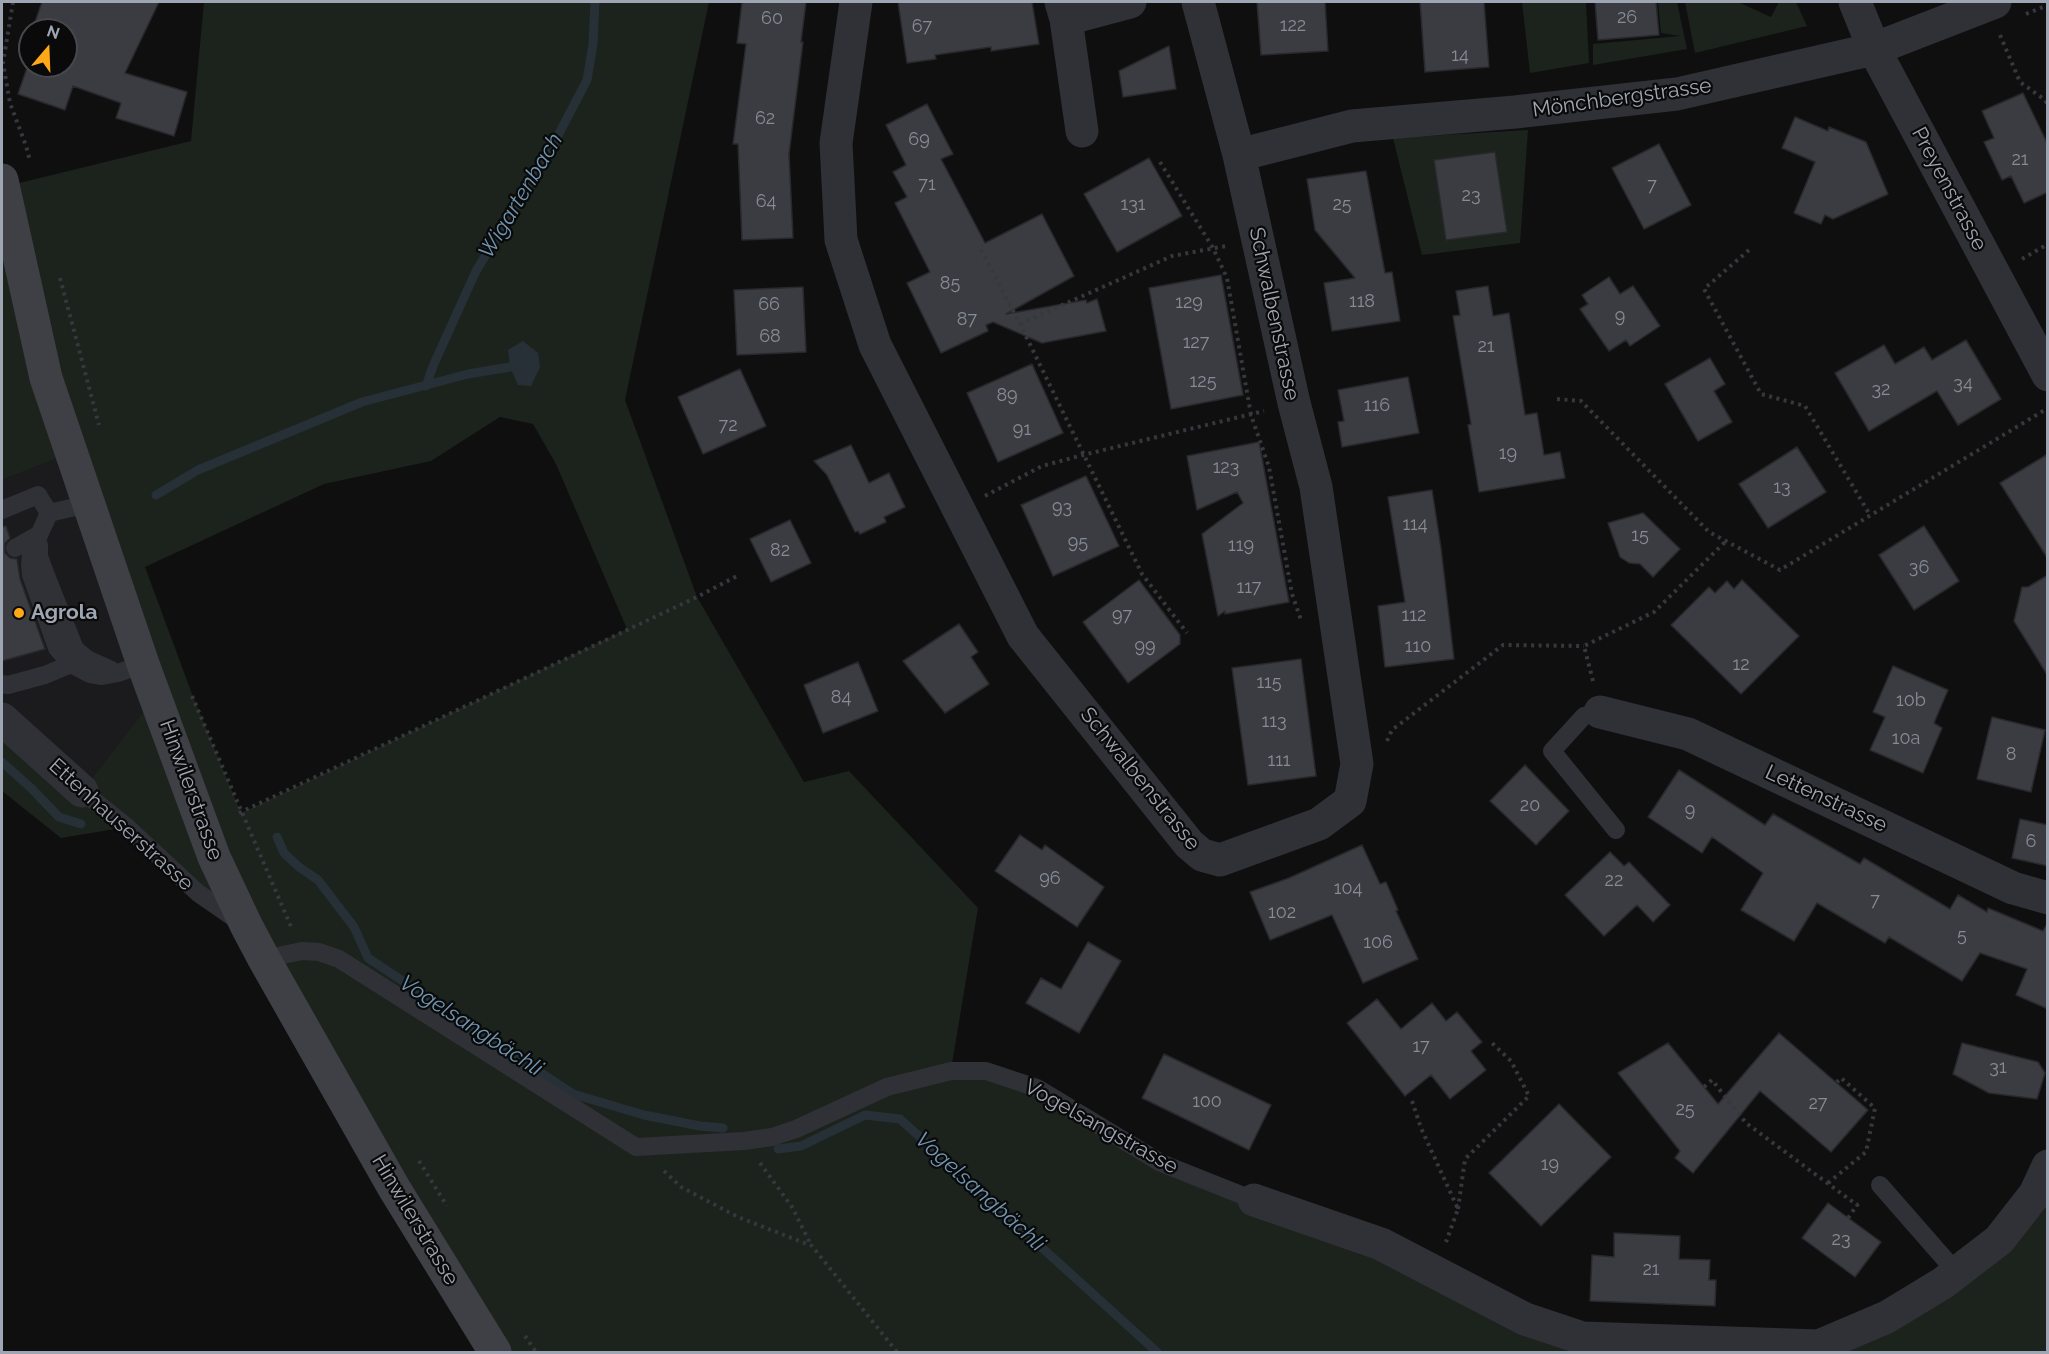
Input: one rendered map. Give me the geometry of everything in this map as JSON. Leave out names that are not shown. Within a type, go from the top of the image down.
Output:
[{"type":"main road","name":"Hinwilerstrasse","points":[[2,180],[46,378],[88,504],[131,668],[246,925],[264,959],[394,1188],[495,1353]]},
{"type":"street","name":"Schwalbenstrasse","points":[[856,2],[836,142],[841,240],[875,345],[1023,636],[1189,844],[1202,855],[1220,860],[1319,824],[1350,801],[1357,764],[1316,487],[1294,403],[1239,155],[1198,2]]},
{"type":"street","points":[[1082,131],[1063,10],[1130,2]]},
{"type":"street","name":"Preyenstrasse","points":[[1855,2],[1874,49],[2048,375]]},
{"type":"street","name":"Mönchbergstrasse","points":[[1239,155],[1352,126],[1515,112],[1677,94],[1874,49],[2002,14]]},
{"type":"street","name":"Lettenstrasse","points":[[1600,712],[1688,734],[2013,888],[2048,898]]},
{"type":"street","name":"Ettenhauserstrasse","points":[[2,719],[82,791]]},
{"type":"street","name":"Vogelsangstrasse","points":[[1254,1200],[1381,1244],[1525,1319],[1582,1338],[1819,1346],[1887,1317],[1957,1273],[1999,1240],[2035,1194],[2048,1166]]},
{"type":"lane","points":[[2,510],[38,495],[49,513]]},
{"type":"lane","points":[[49,513],[88,504]]},
{"type":"lane","points":[[49,513],[31,553],[31,575],[57,648],[71,664],[90,674],[102,676],[131,668]]},
{"type":"lane","points":[[39,535],[39,556],[75,649],[87,659],[131,668]]},
{"type":"lane","points":[[15,548],[39,535]]},
{"type":"lane","points":[[2,677],[43,663],[51,658],[57,648]]},
{"type":"lane","points":[[2,684],[8,685],[36,678],[71,664]]},
{"type":"lane","points":[[1600,712],[1584,716],[1552,751],[1616,830]]},
{"type":"lane","name":"Ettenhauserstrasse","points":[[82,791],[127,827],[198,893],[246,925]]},
{"type":"lane","points":[[264,959],[302,951],[319,952],[339,959],[636,1147]]},
{"type":"lane","name":"Vogelsangstrasse","points":[[636,1147],[744,1142],[772,1137],[796,1129],[887,1087],[951,1071],[986,1071],[1037,1088],[1161,1163],[1254,1200]]},
{"type":"lane","points":[[1880,1185],[1957,1273]]},
{"type":"path","points":[[13,2],[3,63],[10,103],[31,165]]},
{"type":"path","points":[[2048,5],[2002,14],[2020,82],[2045,100],[2048,105]]},
{"type":"path","points":[[1160,162],[1213,248],[1227,278],[1251,415],[1269,467],[1292,594],[1304,630]]},
{"type":"path","points":[[1020,324],[1172,256],[1258,243]]},
{"type":"path","points":[[981,250],[1020,324],[1142,574],[1187,633]]},
{"type":"path","points":[[1749,250],[1704,289],[1761,394],[1805,406],[1870,515]]},
{"type":"path","points":[[58,272],[100,427]]},
{"type":"path","points":[[1557,399],[1581,401],[1708,532],[1780,570],[2048,408]]},
{"type":"path","points":[[959,509],[1042,466],[1294,403]]},
{"type":"path","points":[[1387,742],[1392,730],[1503,645],[1584,646],[1654,612],[1726,541]]},
{"type":"path","points":[[241,813],[737,576]]},
{"type":"path","points":[[1584,646],[1600,712]]},
{"type":"path","points":[[192,694],[302,951]]},
{"type":"path","points":[[1435,1271],[1458,1209],[1465,1160],[1529,1096],[1511,1061],[1492,1043]]},
{"type":"path","points":[[1828,1184],[1866,1152],[1875,1108],[1841,1078],[1837,1082]]},
{"type":"path","points":[[1704,1087],[1712,1080],[1746,1123],[1857,1205]]},
{"type":"path","points":[[1412,1101],[1421,1128],[1458,1209]]},
{"type":"path","points":[[744,1142],[792,1207],[812,1246],[897,1353]]},
{"type":"path","points":[[636,1147],[681,1187],[738,1217],[812,1246]]},
{"type":"path","points":[[418,1159],[449,1210]]},
{"type":"path","points":[[1848,1218],[1857,1205],[1880,1185]]},
{"type":"path","points":[[523,1332],[536,1353]]},
{"type":"shaded area","points":[[204,2],[709,2],[625,400],[697,597],[804,782],[849,771],[978,908],[951,1070],[1037,1088],[1161,1163],[1525,1319],[1820,1346],[1943,1282],[2047,1166],[2047,1352],[495,1352],[264,959],[127,827],[61,838],[2,791],[2,719],[82,791],[156,696],[70,453],[2,480],[2,180],[3,187],[191,141]],"holes":[[[500,417],[533,424],[556,464],[627,629],[241,813],[192,694],[145,567],[324,484],[431,461]]]},
{"type":"shaded area","points":[[1522,2],[1586,2],[1589,63],[1530,73]]},
{"type":"shaded area","points":[[1658,2],[1677,2],[1687,49],[1593,65],[1593,44],[1680,36],[1661,33]]},
{"type":"shaded area","points":[[1685,2],[1738,2],[1771,17],[1779,2],[1796,2],[1807,26],[1695,53]]},
{"type":"shaded area","points":[[1528,130],[1520,243],[1422,255],[1393,138]]},
{"type":"shaded area","points":[[523,341],[538,353],[540,367],[531,386],[518,385],[510,367],[508,350]]},
{"type":"shaded area","points":[[71,452],[156,697],[82,791],[2,719],[2,480]]},
{"type":"building","points":[[42,2],[159,2],[125,73],[187,92],[174,136],[116,118],[121,103],[73,86],[65,110],[18,94],[23,78],[78,78],[78,18],[36,18]]},
{"type":"building","points":[[742,2],[806,2],[789,154],[793,238],[742,240],[738,144],[733,144],[746,44],[737,43]]},
{"type":"building","points":[[898,2],[1032,2],[1039,44],[991,51],[991,47],[935,55],[936,59],[907,63]]},
{"type":"building","points":[[1257,2],[1325,2],[1328,51],[1261,55]]},
{"type":"building","points":[[1420,2],[1484,2],[1489,67],[1425,72]]},
{"type":"building","points":[[1595,2],[1656,2],[1659,35],[1598,40]]},
{"type":"building","points":[[1169,46],[1176,89],[1123,97],[1119,71]]},
{"type":"building","points":[[2023,93],[2048,145],[2048,192],[2024,203],[2011,176],[2002,180],[1984,142],[1994,138],[1982,111]]},
{"type":"building","points":[[927,104],[953,154],[941,159],[985,243],[1042,214],[1074,276],[1006,314],[1086,300],[1087,303],[1097,299],[1106,331],[1042,343],[993,322],[986,325],[988,331],[941,353],[907,283],[930,272],[895,203],[907,197],[893,172],[906,165],[886,125]]},
{"type":"building","points":[[1795,117],[1828,131],[1829,127],[1866,142],[1888,194],[1833,219],[1825,215],[1821,224],[1794,213],[1815,162],[1782,148]]},
{"type":"building","points":[[1659,144],[1691,205],[1644,229],[1612,168]]},
{"type":"building","points":[[1495,152],[1507,232],[1446,240],[1434,160]]},
{"type":"building","points":[[1149,158],[1182,216],[1117,252],[1084,194]]},
{"type":"building","points":[[1366,171],[1385,273],[1392,272],[1400,321],[1332,331],[1324,283],[1355,278],[1315,230],[1307,179]]},
{"type":"building","points":[[1221,275],[1243,395],[1171,409],[1149,288]]},
{"type":"building","points":[[1609,277],[1620,294],[1633,286],[1660,326],[1630,346],[1626,340],[1609,351],[1580,309],[1588,304],[1582,295]]},
{"type":"building","points":[[1488,286],[1493,316],[1509,313],[1525,415],[1537,413],[1544,455],[1560,452],[1565,478],[1479,492],[1468,425],[1471,424],[1453,316],[1460,315],[1456,291]]},
{"type":"building","points":[[803,287],[806,352],[737,355],[734,290]]},
{"type":"building","points":[[1966,340],[2001,399],[1958,425],[1937,391],[1869,431],[1835,373],[1884,345],[1895,364],[1924,347],[1932,360]]},
{"type":"building","points":[[1710,358],[1725,384],[1714,391],[1732,422],[1698,441],[1665,384]]},
{"type":"building","points":[[1032,364],[1063,433],[998,462],[967,393]]},
{"type":"building","points":[[740,369],[766,426],[703,454],[678,397]]},
{"type":"building","points":[[1408,377],[1419,433],[1342,447],[1338,422],[1344,421],[1338,390]]},
{"type":"building","points":[[1259,442],[1289,602],[1225,614],[1225,611],[1218,616],[1202,534],[1243,503],[1237,492],[1197,510],[1187,456]]},
{"type":"building","points":[[851,445],[869,483],[889,473],[905,507],[884,517],[886,522],[860,534],[858,531],[855,532],[827,475],[814,461]]},
{"type":"building","points":[[1797,447],[1826,492],[1768,528],[1739,484]]},
{"type":"building","points":[[2048,454],[2048,559],[2000,483]]},
{"type":"building","points":[[1086,476],[1119,546],[1053,576],[1021,505]]},
{"type":"building","points":[[1432,490],[1454,659],[1385,667],[1378,606],[1405,602],[1388,497]]},
{"type":"building","points":[[1643,513],[1680,549],[1653,577],[1640,564],[1629,563],[1620,557],[1608,523]]},
{"type":"building","points":[[790,520],[811,563],[771,582],[750,539]]},
{"type":"building","name":"Agrola","points":[[6,526],[10,538],[5,543],[5,553],[10,558],[17,559],[20,579],[45,649],[2,661],[2,527]]},
{"type":"building","points":[[1924,526],[1959,581],[1914,610],[1879,555]]},
{"type":"building","points":[[2048,575],[2048,676],[2014,621],[2022,587],[2028,587]]},
{"type":"building","points":[[1139,580],[1180,635],[1180,644],[1128,683],[1083,622]]},
{"type":"building","points":[[1742,580],[1799,636],[1741,694],[1671,625],[1709,587],[1715,593],[1727,581],[1734,589]]},
{"type":"building","points":[[959,624],[978,652],[971,657],[989,684],[945,713],[903,661]]},
{"type":"building","points":[[1301,659],[1316,776],[1248,785],[1232,668]]},
{"type":"building","points":[[858,662],[878,711],[823,733],[804,685]]},
{"type":"building","points":[[1893,666],[1948,690],[1934,723],[1942,728],[1923,773],[1870,750],[1885,717],[1873,712]]},
{"type":"building","points":[[1992,717],[2045,730],[2031,792],[1977,779]]},
{"type":"building","points":[[1525,765],[1569,811],[1536,845],[1490,801]]},
{"type":"building","points":[[1679,770],[1765,825],[1773,814],[1860,864],[1864,858],[1950,909],[1958,895],[1987,912],[1988,908],[2043,931],[2048,922],[2048,1009],[2016,995],[2027,969],[1980,953],[1962,981],[1889,937],[1885,943],[1817,903],[1794,941],[1741,910],[1763,873],[1712,837],[1702,853],[1648,817]]},
{"type":"building","points":[[2020,819],[2048,825],[2048,866],[2012,858]]},
{"type":"building","points":[[1020,835],[1042,850],[1045,845],[1104,887],[1077,927],[995,871]]},
{"type":"building","points":[[1362,845],[1380,884],[1386,882],[1398,910],[1396,911],[1418,959],[1363,983],[1332,915],[1270,940],[1250,892],[1289,878]]},
{"type":"building","points":[[1610,852],[1624,866],[1629,862],[1670,905],[1653,922],[1637,905],[1604,936],[1565,895]]},
{"type":"building","points":[[1088,942],[1121,961],[1079,1033],[1026,1003],[1041,978],[1061,989]]},
{"type":"building","points":[[1377,999],[1401,1029],[1432,1003],[1446,1021],[1457,1012],[1482,1042],[1471,1051],[1486,1070],[1450,1099],[1431,1075],[1405,1096],[1347,1023]]},
{"type":"building","points":[[1779,1033],[1868,1110],[1831,1152],[1760,1091],[1693,1173],[1675,1158],[1680,1151],[1618,1073],[1668,1043],[1718,1104]]},
{"type":"building","points":[[1962,1043],[2038,1062],[2045,1073],[2037,1099],[1989,1093],[1953,1074]]},
{"type":"building","points":[[1164,1054],[1271,1105],[1249,1150],[1142,1098]]},
{"type":"building","points":[[1559,1104],[1611,1157],[1541,1226],[1489,1173]]},
{"type":"building","points":[[1828,1203],[1881,1242],[1855,1277],[1802,1238]]},
{"type":"building","points":[[1614,1233],[1680,1236],[1679,1259],[1710,1260],[1709,1280],[1716,1280],[1715,1306],[1590,1301],[1592,1255],[1614,1257]]},
{"type":"waterway","name":"Wigartenbach","points":[[426,386],[476,271],[553,145],[587,80],[593,44],[595,2]]},
{"type":"waterway","name":"Wigartenbach","points":[[156,495],[198,470],[362,402],[468,374],[510,367]]},
{"type":"waterway","name":"Vogelsangbächli","points":[[2,762],[59,817],[81,824]]},
{"type":"waterway","name":"Vogelsangbächli","points":[[277,837],[284,853],[318,880],[354,927],[368,958],[573,1094],[644,1115],[723,1128]]},
{"type":"waterway","name":"Vogelsangbächli","points":[[778,1149],[801,1146],[865,1115],[900,1119],[1157,1352]]},
{"type":"place","name":"Agrola","points":[[19,613]]}]
